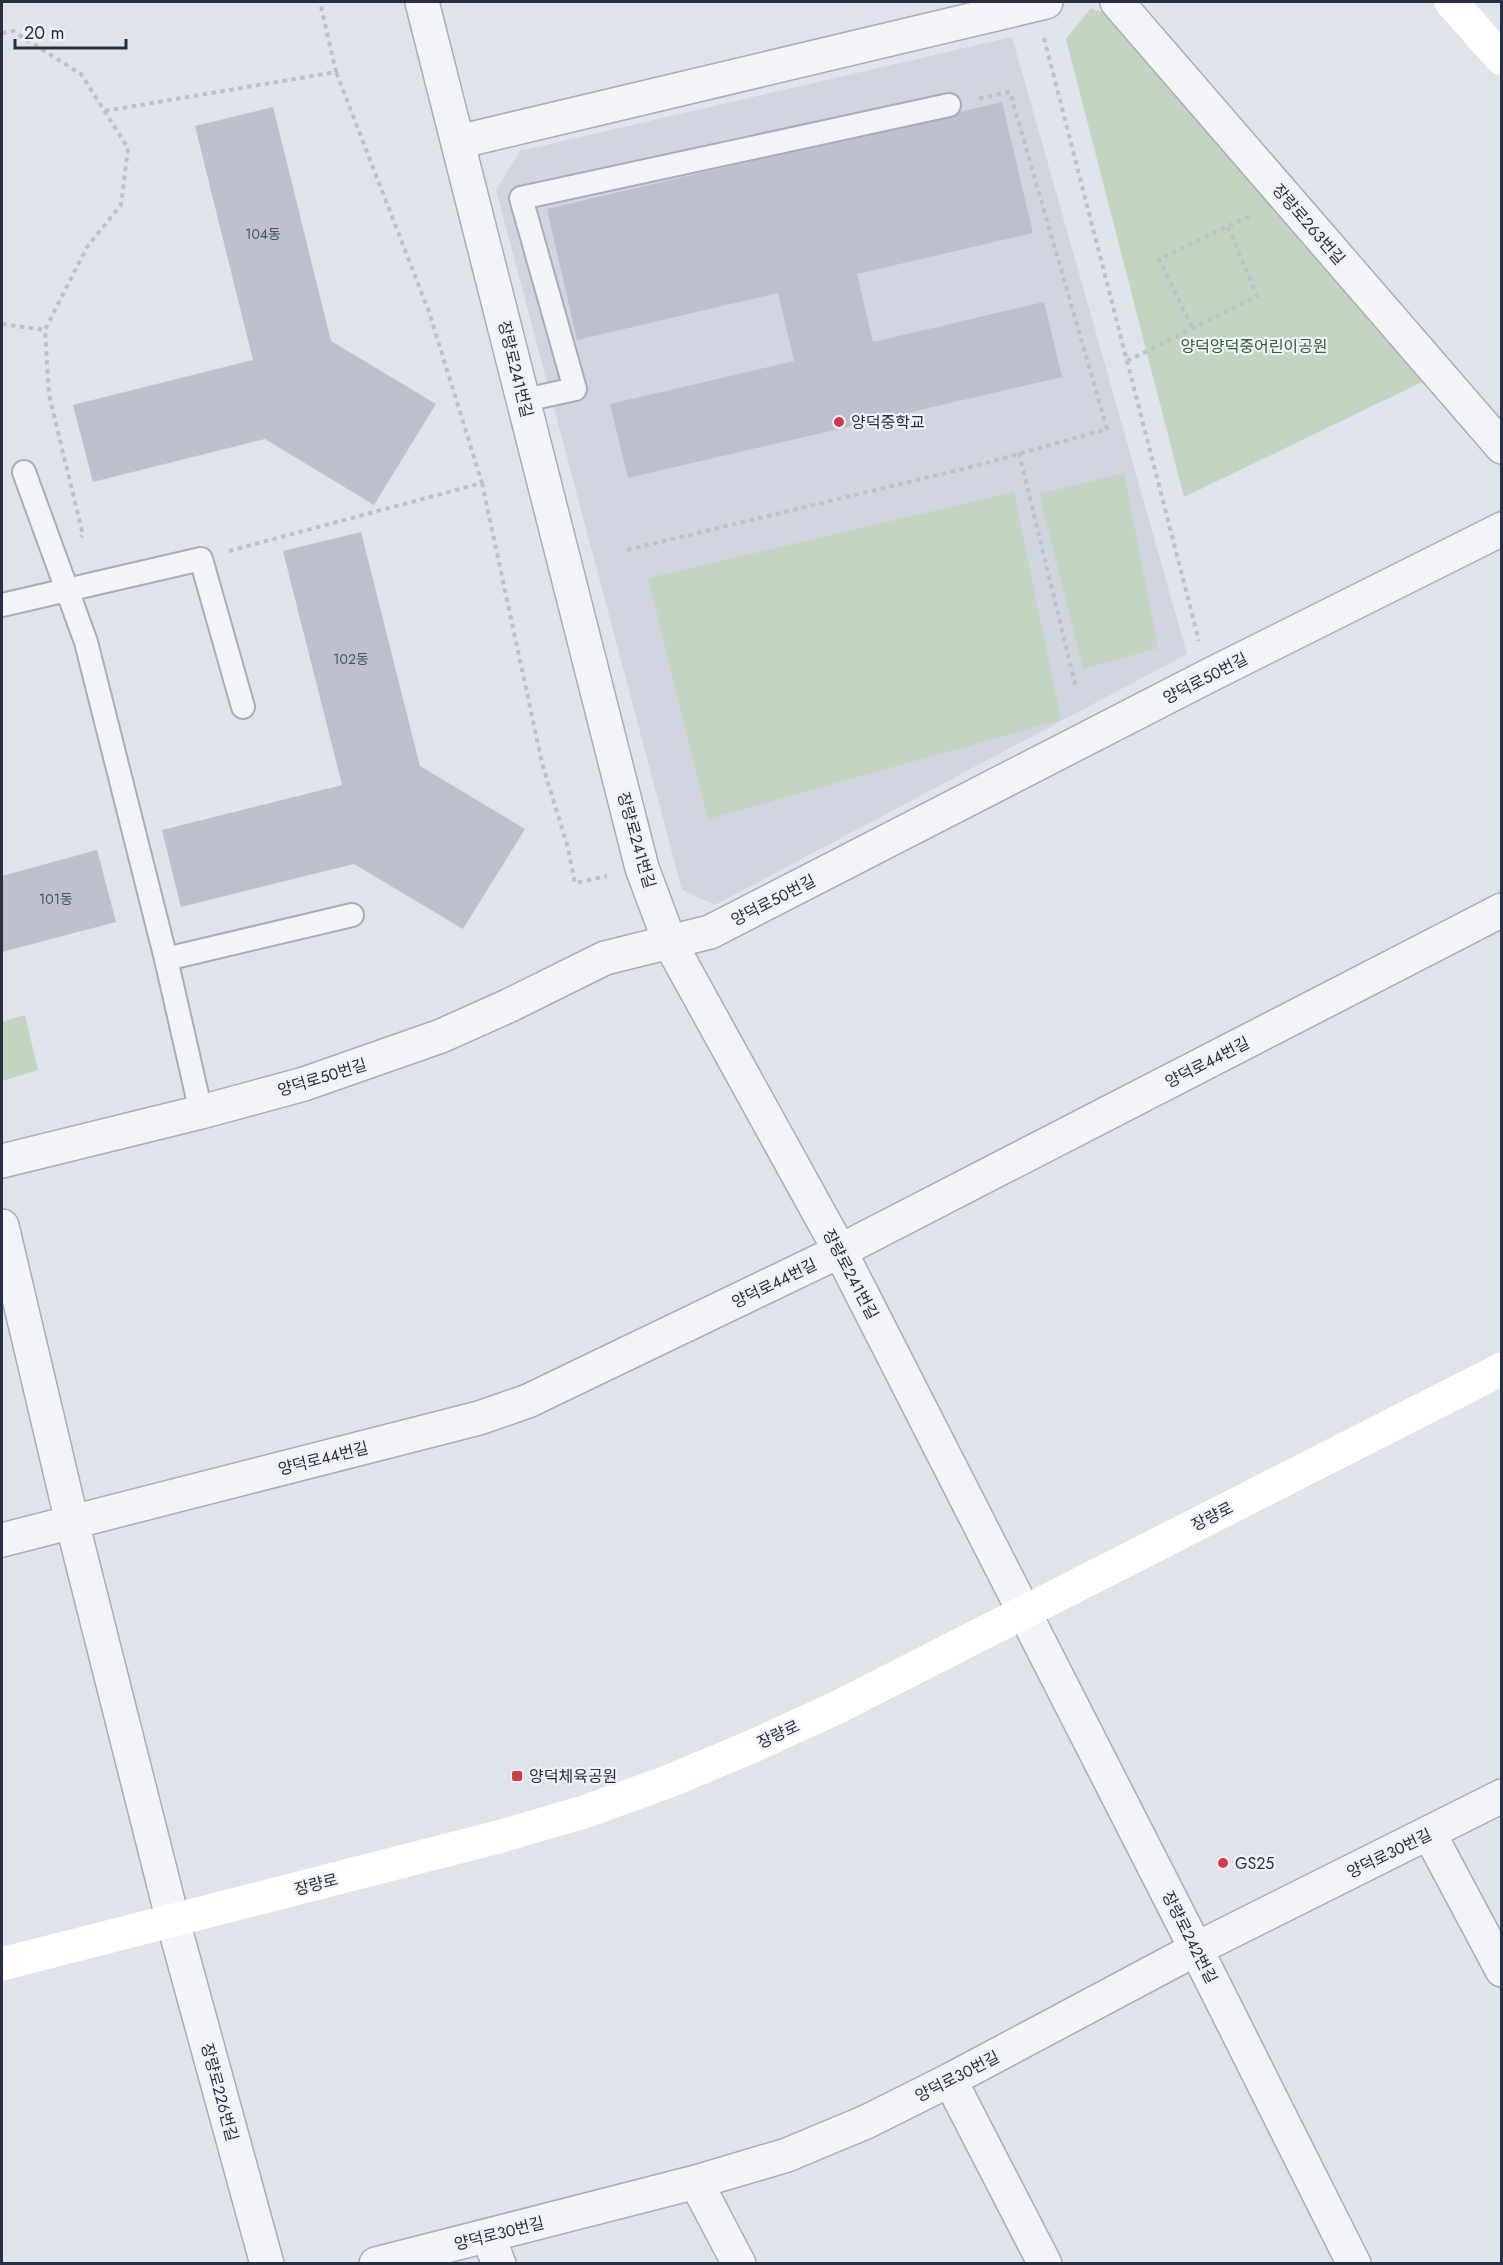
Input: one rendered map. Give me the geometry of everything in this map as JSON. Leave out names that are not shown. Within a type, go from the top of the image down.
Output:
[{"type":"street","name":"장량로241번길","points":[[422,2],[525,400],[642,868],[670,943],[840,1251],[1024,1612]]},
{"type":"street","name":"장량로263번길","points":[[1117,2],[1502,447]]},
{"type":"street","points":[[1451,2],[1502,59]]},
{"type":"street","points":[[458,142],[1041,3]]},
{"type":"street","name":"양덕로50번길","points":[[2,1161],[201,1112],[304,1084],[366,1064],[441,1036],[605,958],[711,932],[1208,676],[1502,529]]},
{"type":"street","name":"양덕로44번길","points":[[2,1540],[467,1421],[528,1401],[840,1251],[1502,910]]},
{"type":"street","name":"장량로226번길","points":[[2,1226],[72,1522],[172,1921],[267,2264]]},
{"type":"street","name":"장량로","points":[[2,1964],[498,1837],[587,1811],[667,1782],[836,1708],[1502,1369]]},
{"type":"street","name":"장량로242번길","points":[[1024,1612],[1354,2264]]},
{"type":"street","name":"양덕로30번길","points":[[376,2264],[494,2250],[696,2182],[787,2155],[866,2122],[950,2080],[1196,1949],[1502,1796]]},
{"type":"street","points":[[1429,1833],[1502,1970]]},
{"type":"street","points":[[950,2080],[1045,2264]]},
{"type":"street","points":[[696,2182],[739,2264]]},
{"type":"lane","points":[[525,400],[575,389],[521,198],[949,105]]},
{"type":"lane","points":[[24,472],[86,642],[166,959],[201,1112]]},
{"type":"lane","points":[[2,605],[201,558],[243,707]]},
{"type":"lane","points":[[166,959],[352,915]]},
{"type":"path","points":[[320,2],[336,72],[429,312],[482,483],[542,763],[568,848],[575,883],[642,868]]},
{"type":"path","points":[[1041,3],[1127,361],[1208,676]]},
{"type":"path","points":[[2,33],[13,31],[81,75],[128,148],[121,206],[87,247],[45,330],[49,395],[83,535],[57,561]]},
{"type":"path","points":[[105,111],[336,72]]},
{"type":"path","points":[[627,550],[979,465],[1107,429],[1010,92],[949,105]]},
{"type":"path","points":[[1192,327],[1159,260],[1287,198]]},
{"type":"path","points":[[1127,361],[1257,296],[1228,226]]},
{"type":"path","points":[[2,324],[45,330]]},
{"type":"path","points":[[1019,453],[1076,688]]},
{"type":"path","points":[[201,558],[482,483]]},
{"type":"shaded area","name":"양덕중학교","points":[[1012,37],[1187,654],[715,905],[682,890],[496,190],[520,151]]},
{"type":"green space","name":"양덕양덕중어린이공원","points":[[1091,8],[1109,15],[1422,382],[1184,497],[1066,39]]},
{"type":"green space","points":[[1124,473],[1158,648],[1083,669],[1039,494]]},
{"type":"green space","points":[[1014,492],[1061,720],[708,819],[648,578]]},
{"type":"green space","points":[[25,1015],[38,1070],[2,1081],[2,1022]]},
{"type":"building","points":[[1002,102],[1033,233],[857,274],[873,342],[1044,302],[1062,377],[628,478],[610,404],[794,361],[778,293],[577,340],[547,209]]},
{"type":"building","points":[[273,107],[331,341],[436,404],[374,505],[265,439],[93,482],[73,405],[253,360],[195,126]]},
{"type":"building","points":[[361,532],[420,766],[525,829],[463,929],[354,864],[181,907],[162,830],[342,785],[283,551]]},
{"type":"building","points":[[97,850],[116,922],[2,952],[2,876]]},
{"type":"place","name":"양덕중학교","points":[[839,422]]},
{"type":"place","name":"양덕체육공원","points":[[517,1776]]},
{"type":"place","name":"GS25","points":[[1223,1863]]}]
